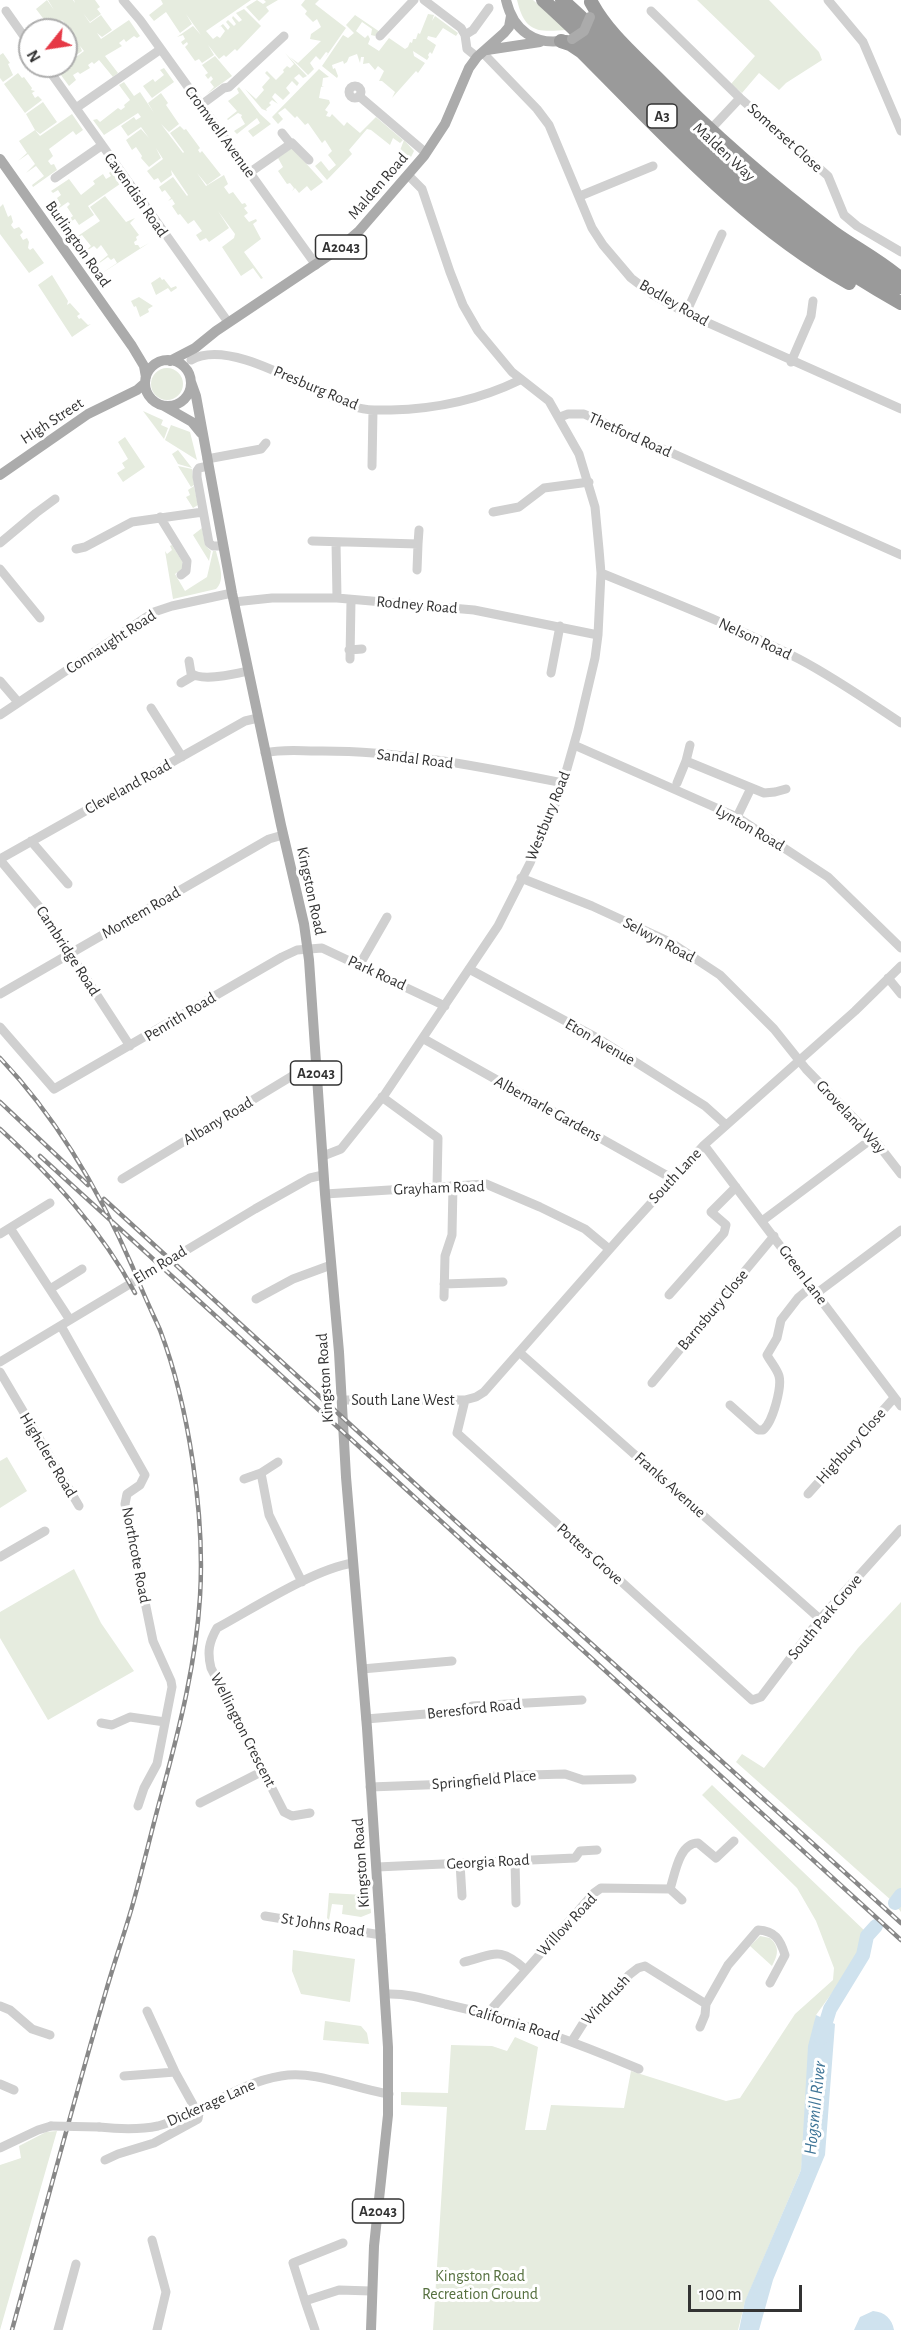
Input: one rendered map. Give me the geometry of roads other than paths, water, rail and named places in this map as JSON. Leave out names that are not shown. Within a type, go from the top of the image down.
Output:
[{"type":"highway","name":"Malden Way","points":[[543,0],[717,170],[757,205],[835,264],[901,303]]},
{"type":"highway","name":"Malden Way","points":[[562,0],[718,153],[765,195],[850,259],[901,287]]},
{"type":"highway","points":[[591,1],[608,28],[710,130],[761,177],[901,279]]},
{"type":"highway","points":[[567,40],[582,52],[683,153],[756,219],[804,256],[901,312]]},
{"type":"main road","points":[[506,0],[511,16],[527,35],[543,42]]},
{"type":"main road","points":[[482,54],[543,42],[567,40],[584,31],[590,17],[591,1]]},
{"type":"main road","name":"Malden Road","points":[[166,361],[195,348],[228,322],[316,265],[359,231],[409,176],[426,153],[445,124],[464,78],[482,54],[509,27],[511,16]]},
{"type":"main road","name":"Burlington Road","points":[[0,159],[132,346],[144,366],[145,380]]},
{"type":"main road","name":"Burlington Road","points":[[132,346],[150,357],[166,361]]},
{"type":"main road","name":"Malden Road","points":[[190,377],[191,360],[195,348]]},
{"type":"main road","points":[[123,397],[160,404],[176,405],[185,398],[190,377],[181,365],[166,361],[150,369],[145,380],[148,395],[160,404],[192,422],[202,434]]},
{"type":"main road","name":"Kingston Road","points":[[190,377],[196,396],[233,598],[307,948],[339,1347],[341,1400],[386,1994],[389,2094],[370,2330]]},
{"type":"main road","name":"High Street","points":[[0,475],[88,414],[123,397],[145,380]]},
{"type":"street","name":"Cromwell Avenue","points":[[123,0],[161,49],[316,265]]},
{"type":"street","points":[[380,36],[414,0]]},
{"type":"street","points":[[424,0],[461,28],[465,34],[473,30],[489,8]]},
{"type":"street","points":[[828,0],[863,42],[901,131]]},
{"type":"street","points":[[6,11],[18,28]]},
{"type":"street","name":"Somerset Close","points":[[651,11],[740,98],[828,176],[844,215],[857,226],[901,252]]},
{"type":"street","name":"Bodley Road","points":[[465,34],[467,49],[482,54],[537,109],[549,125],[592,228],[615,262],[631,278],[652,294],[686,313],[901,410]]},
{"type":"street","points":[[201,105],[224,88],[229,87],[284,36]]},
{"type":"street","points":[[76,108],[161,49]]},
{"type":"street","name":"Cavendish Road","points":[[54,78],[228,322]]},
{"type":"street","points":[[359,96],[426,153]]},
{"type":"street","name":"Somerset Close","points":[[710,130],[740,98]]},
{"type":"street","points":[[282,133],[309,160]]},
{"type":"street","points":[[249,173],[290,143]]},
{"type":"street","points":[[55,178],[101,146]]},
{"type":"street","points":[[580,196],[653,166]]},
{"type":"street","points":[[409,176],[419,184],[426,197],[450,272],[463,305],[478,331],[520,380],[537,389],[560,417]]},
{"type":"street","points":[[686,313],[722,234]]},
{"type":"street","points":[[791,362],[811,316],[813,301]]},
{"type":"street","points":[[205,338],[207,350],[217,355]]},
{"type":"street","name":"Presburg Road","points":[[191,360],[217,355],[237,358],[273,369],[341,402],[373,410],[420,410],[475,399],[520,380]]},
{"type":"street","points":[[372,466],[373,410]]},
{"type":"street","name":"Thetford Road","points":[[560,417],[568,414],[584,414],[901,555]]},
{"type":"street","name":"Westbury Road","points":[[323,1156],[341,1149],[382,1097],[424,1039],[498,926],[530,862],[563,783],[595,658],[601,573],[595,507],[589,482],[579,454],[560,417]]},
{"type":"street","points":[[223,546],[213,546],[209,543],[197,471],[207,463],[261,449],[266,443]]},
{"type":"street","points":[[493,512],[519,507],[544,488],[589,482]]},
{"type":"street","points":[[0,543],[55,499]]},
{"type":"street","points":[[76,549],[96,542],[124,525],[160,517],[203,512]]},
{"type":"street","points":[[160,517],[188,561],[186,571],[181,574]]},
{"type":"street","points":[[417,570],[420,530]]},
{"type":"street","points":[[312,541],[418,544]]},
{"type":"street","points":[[336,542],[337,598]]},
{"type":"street","points":[[0,568],[40,618]]},
{"type":"street","name":"Nelson Road","points":[[601,573],[792,656],[842,684],[901,723]]},
{"type":"street","name":"Rodney Road","points":[[233,598],[337,598],[474,610],[598,635]]},
{"type":"street","name":"Connaught Road","points":[[0,715],[154,612],[171,606],[233,598]]},
{"type":"street","points":[[351,600],[349,654],[362,648]]},
{"type":"street","points":[[551,673],[560,626]]},
{"type":"street","points":[[189,661],[193,676]]},
{"type":"street","points":[[181,683],[193,676],[212,677],[248,671]]},
{"type":"street","points":[[0,681],[18,702]]},
{"type":"street","points":[[151,708],[182,757]]},
{"type":"street","name":"Cleveland Road","points":[[0,859],[245,721],[258,718]]},
{"type":"street","name":"Lynton Road","points":[[574,745],[737,818],[828,877],[901,948]]},
{"type":"street","points":[[677,783],[690,745]]},
{"type":"street","name":"Sandal Road","points":[[265,753],[337,750],[382,754],[474,766],[563,783]]},
{"type":"street","points":[[686,761],[764,793],[786,789]]},
{"type":"street","points":[[737,818],[751,788]]},
{"type":"street","name":"Montem Road","points":[[0,994],[269,839],[283,835]]},
{"type":"street","points":[[31,841],[68,884]]},
{"type":"street","name":"Cambridge Road","points":[[0,859],[41,909],[130,1046]]},
{"type":"street","name":"Selwyn Road","points":[[521,878],[592,906],[670,942],[704,964],[720,975],[756,1010],[799,1061]]},
{"type":"street","points":[[360,964],[387,917]]},
{"type":"street","name":"Park Road","points":[[307,948],[322,948],[360,964],[444,1006]]},
{"type":"street","name":"Penrith Road","points":[[0,1027],[54,1089],[282,957],[307,948]]},
{"type":"street","name":"South Lane","points":[[465,1401],[484,1392],[609,1249],[725,1124],[855,1011],[901,966]]},
{"type":"street","name":"Eton Avenue","points":[[469,969],[598,1039],[705,1106],[725,1124]]},
{"type":"street","points":[[888,978],[901,994]]},
{"type":"street","name":"Albemarle Gardens","points":[[424,1039],[672,1179]]},
{"type":"street","name":"Groveland Way","points":[[799,1061],[873,1138],[901,1174]]},
{"type":"street","name":"Albany Road","points":[[122,1179],[300,1071],[316,1068]]},
{"type":"street","points":[[382,1097],[438,1138],[437,1186]]},
{"type":"street","points":[[762,1221],[873,1138]]},
{"type":"street","name":"Green Lane","points":[[704,1145],[898,1402]]},
{"type":"street","name":"Elm Road","points":[[0,1362],[310,1178],[324,1175]]},
{"type":"street","name":"Grayham Road","points":[[325,1194],[486,1184],[585,1229],[609,1249]]},
{"type":"street","points":[[444,1298],[446,1256],[452,1235],[453,1185]]},
{"type":"street","points":[[669,1295],[724,1233],[726,1225],[711,1212],[736,1187]]},
{"type":"street","points":[[0,1234],[50,1203]]},
{"type":"street","points":[[10,1228],[50,1289],[65,1323]]},
{"type":"street","points":[[730,1405],[759,1430],[769,1426],[774,1416],[779,1376],[767,1355],[777,1338],[781,1320],[798,1298],[814,1290],[901,1230]]},
{"type":"street","name":"Barnsbury Close","points":[[652,1383],[774,1236]]},
{"type":"street","points":[[256,1299],[293,1279],[331,1265]]},
{"type":"street","points":[[50,1289],[82,1269]]},
{"type":"street","points":[[444,1284],[503,1282]]},
{"type":"street","name":"Northcote Road","points":[[65,1323],[144,1469],[145,1475],[140,1485],[127,1494],[125,1504],[153,1641],[171,1681],[157,1764],[144,1788],[138,1806]]},
{"type":"street","name":"Franks Avenue","points":[[519,1352],[820,1619]]},
{"type":"street","name":"Highclere Road","points":[[0,1372],[79,1506]]},
{"type":"street","name":"South Lane West","points":[[341,1400],[465,1401]]},
{"type":"street","name":"Potters Grove","points":[[465,1401],[457,1433],[748,1697]]},
{"type":"street","name":"Highbury Close","points":[[808,1494],[898,1402]]},
{"type":"street","points":[[244,1479],[261,1473],[278,1462]]},
{"type":"street","points":[[261,1473],[269,1515],[302,1582]]},
{"type":"street","name":"South Park Grove","points":[[748,1697],[756,1700],[761,1697],[820,1619],[901,1529]]},
{"type":"street","points":[[0,1557],[45,1531]]},
{"type":"street","name":"Wellington Crescent","points":[[310,1814],[292,1816],[284,1812],[211,1668],[208,1656],[210,1641],[217,1628],[302,1582],[340,1565],[353,1563]]},
{"type":"street","points":[[362,1669],[452,1661]]},
{"type":"street","name":"Beresford Road","points":[[366,1719],[462,1711],[472,1706],[582,1700]]},
{"type":"street","points":[[101,1724],[112,1725],[130,1717],[165,1722]]},
{"type":"street","points":[[200,1803],[263,1771]]},
{"type":"street","name":"Springfield Place","points":[[370,1787],[478,1783],[494,1776],[565,1774],[583,1780],[632,1779]]},
{"type":"street","points":[[682,1900],[670,1889],[687,1846],[698,1843],[716,1858],[734,1841]]},
{"type":"street","name":"Georgia Road","points":[[376,1867],[575,1858],[580,1851],[597,1850]]},
{"type":"street","points":[[515,1861],[516,1904]]},
{"type":"street","points":[[460,1863],[462,1896]]},
{"type":"street","name":"Willow Road","points":[[488,2013],[594,1893],[601,1888],[670,1889]]},
{"type":"street","name":"St Johns Road","points":[[264,1916],[381,1935]]},
{"type":"street","points":[[700,2027],[705,2015],[706,2004],[728,1965],[758,1930],[770,1931],[781,1940],[785,1955],[770,1983]]},
{"type":"street","points":[[464,1962],[500,1953],[511,1957],[526,1970]]},
{"type":"street","name":"Windrush","points":[[572,2041],[584,2022],[615,1994],[629,1975],[641,1966],[645,1966],[706,2004]]},
{"type":"street","name":"California Road","points":[[386,1994],[405,1995],[488,2013],[572,2041],[639,2069]]},
{"type":"street","points":[[0,1996],[0,2007],[10,2010],[32,2029],[50,2035]]},
{"type":"street","points":[[105,2160],[170,2135],[198,2119],[198,2109],[175,2072],[147,2011]]},
{"type":"street","points":[[124,2076],[175,2072]]},
{"type":"street","name":"Dickerage Lane","points":[[0,2148],[51,2126],[150,2127],[198,2109],[246,2086],[288,2075],[316,2078],[389,2094]]},
{"type":"street","points":[[0,2084],[14,2091]]},
{"type":"street","points":[[152,2240],[166,2292],[157,2330]]},
{"type":"street","points":[[315,2330],[293,2263],[343,2243]]},
{"type":"street","points":[[58,2330],[76,2264]]},
{"type":"street","points":[[305,2301],[339,2290],[372,2291]]},
{"type":"water","points":[[816,2015],[835,2024],[825,2155],[773,2280],[759,2330],[739,2330],[745,2301],[801,2170],[808,2046]]},
{"type":"water","points":[[873,2311],[887,2317],[894,2330],[854,2330],[860,2317]]},
{"type":"waterway","name":"Hogsmill River","points":[[895,1903],[901,1895]]},
{"type":"waterway","name":"Hogsmill River","points":[[821,2038],[830,2009],[863,1955],[867,1936],[876,1926]]},
{"type":"railway","points":[[0,1058],[41,1106],[92,1184],[160,1330],[187,1427],[197,1497],[201,1565],[195,1646],[175,1742],[132,1907],[82,2075],[12,2330]]},
{"type":"railway","points":[[0,1102],[88,1185]]},
{"type":"railway","points":[[0,1129],[75,1205],[107,1248],[135,1293]]},
{"type":"railway","points":[[40,1156],[901,1940]]},
{"type":"railway","points":[[104,1199],[471,1535],[901,1923]]},
{"type":"park label","name":"Kingston Road Recreation Ground","points":[[480,2285]]}]
